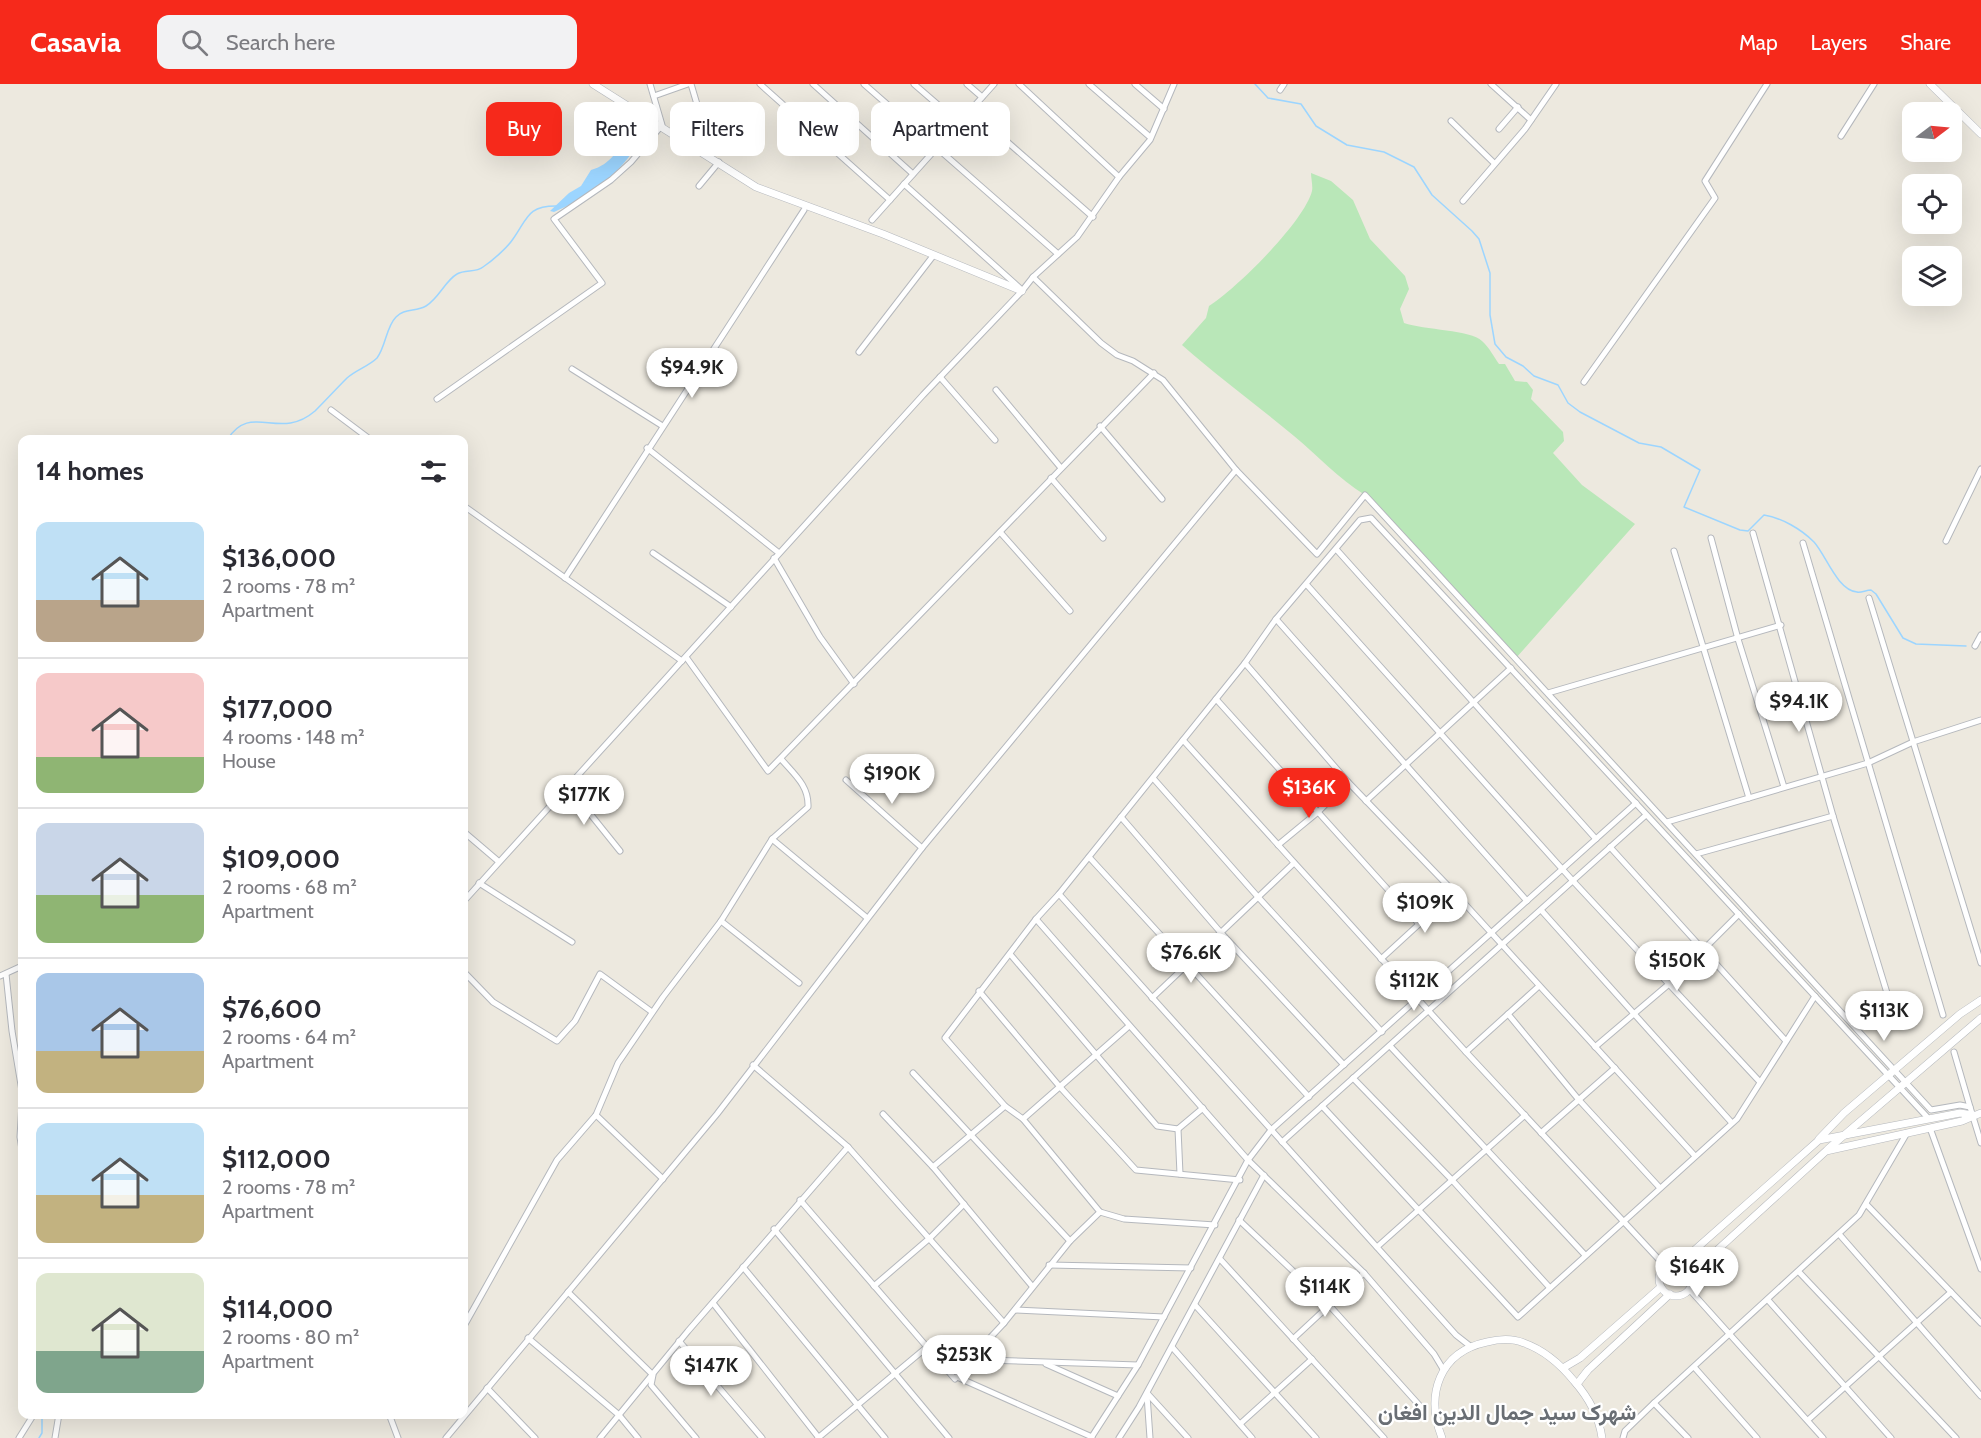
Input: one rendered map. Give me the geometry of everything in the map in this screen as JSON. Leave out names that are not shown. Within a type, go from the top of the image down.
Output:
[{"type":"street","points":[[593,84],[662,125],[756,187],[883,234],[1023,291]]},
{"type":"street","points":[[650,84],[662,125]]},
{"type":"street","points":[[654,96],[689,84],[696,102]]},
{"type":"street","points":[[760,84],[890,200]]},
{"type":"street","points":[[813,84],[913,174]]},
{"type":"street","points":[[864,84],[885,102]]},
{"type":"street","points":[[914,84],[935,102]]},
{"type":"street","points":[[967,84],[982,97]]},
{"type":"street","points":[[978,102],[994,84]]},
{"type":"street","points":[[1019,84],[1119,177]]},
{"type":"street","points":[[1089,84],[1150,137]]},
{"type":"street","points":[[1135,84],[1164,109]]},
{"type":"street","points":[[468,896],[940,377],[1023,291],[1033,277],[1077,237],[1119,177],[1150,140],[1174,84]]},
{"type":"street","points":[[1280,90],[1284,84]]},
{"type":"street","points":[[1491,84],[1531,120]]},
{"type":"street","points":[[1463,201],[1531,120],[1556,84]]},
{"type":"street","points":[[1584,382],[1715,198],[1705,181],[1767,84]]},
{"type":"street","points":[[1841,136],[1874,84]]},
{"type":"street","points":[[1930,84],[1981,134]]},
{"type":"street","points":[[1499,129],[1518,107]]},
{"type":"street","points":[[1451,122],[1494,163]]},
{"type":"street","points":[[437,399],[602,283],[554,219],[611,180],[631,162],[662,125]]},
{"type":"street","points":[[1010,144],[1093,217]]},
{"type":"street","points":[[872,220],[929,156]]},
{"type":"street","points":[[947,156],[1058,254]]},
{"type":"street","points":[[699,186],[719,162]]},
{"type":"street","points":[[904,183],[1023,291]]},
{"type":"street","points":[[565,578],[661,425],[804,210]]},
{"type":"street","points":[[859,352],[933,256]]},
{"type":"street","points":[[1033,277],[1101,343],[1117,355],[1154,373],[1236,470],[1317,554],[1365,495],[1696,854],[1902,1084],[1929,1119]]},
{"type":"street","points":[[572,369],[661,425]]},
{"type":"street","points":[[468,509],[684,659],[764,769],[768,771],[1154,373]]},
{"type":"street","points":[[940,377],[995,440]]},
{"type":"street","points":[[996,390],[1061,468]]},
{"type":"street","points":[[331,410],[364,435]]},
{"type":"street","points":[[1101,426],[1162,499]]},
{"type":"street","points":[[647,448],[776,555],[820,637],[854,684]]},
{"type":"street","points":[[1946,540],[1981,469]]},
{"type":"street","points":[[468,1412],[663,1179],[922,848],[1236,470]]},
{"type":"street","points":[[1051,478],[1103,538]]},
{"type":"street","points":[[1215,1225],[1124,1219],[1100,1212],[1023,1119],[1005,1106],[945,1038],[1036,919],[1059,894],[1245,663],[1276,619],[1360,520],[1371,518],[1815,996],[1892,1073]]},
{"type":"street","points":[[1000,532],[1070,611]]},
{"type":"street","points":[[1753,533],[1781,625],[1833,816],[1887,993]]},
{"type":"street","points":[[1711,538],[1738,639],[1784,787]]},
{"type":"street","points":[[1803,543],[1942,1015]]},
{"type":"street","points":[[1336,549],[1596,839]]},
{"type":"street","points":[[1674,551],[1749,798]]},
{"type":"street","points":[[653,553],[731,607]]},
{"type":"street","points":[[1307,585],[1564,868],[1573,881],[1760,1082]]},
{"type":"street","points":[[1869,598],[1981,963]]},
{"type":"street","points":[[1276,619],[1527,901]]},
{"type":"street","points":[[1548,693],[1781,625]]},
{"type":"street","points":[[1976,646],[1981,635]]},
{"type":"street","points":[[1245,663],[1348,782],[1454,892],[1695,1156]]},
{"type":"street","points":[[1366,801],[1403,764],[1442,734],[1511,668]]},
{"type":"street","points":[[1216,699],[1419,924]]},
{"type":"street","points":[[1666,822],[1868,763],[1913,742],[1981,720]]},
{"type":"street","points":[[1183,740],[1466,1052],[1665,1266]]},
{"type":"street","points":[[468,1319],[557,1160],[596,1115],[618,1063],[652,1012],[721,921],[772,839],[808,807],[808,793],[781,759]]},
{"type":"street","points":[[1153,778],[1382,1032]]},
{"type":"street","points":[[846,780],[922,848]]},
{"type":"street","points":[[1278,845],[1318,812],[1348,782]]},
{"type":"street","points":[[567,785],[620,851]]},
{"type":"street","points":[[800,1200],[955,1379],[957,1377],[1092,1437],[1138,1365],[1240,1180],[1248,1160],[1271,1130],[1636,803]]},
{"type":"street","points":[[1282,1142],[1646,815]]},
{"type":"street","points":[[1696,854],[1833,816]]},
{"type":"street","points":[[1121,817],[1222,934],[1344,1065]]},
{"type":"street","points":[[468,835],[498,861]]},
{"type":"street","points":[[772,839],[866,917]]},
{"type":"street","points":[[1610,847],[1786,1041]]},
{"type":"street","points":[[1089,857],[1309,1097]]},
{"type":"street","points":[[1152,998],[1222,934],[1294,863]]},
{"type":"street","points":[[479,882],[572,942]]},
{"type":"street","points":[[1381,959],[1454,892]]},
{"type":"street","points":[[1059,894],[1456,1335],[1470,1346]]},
{"type":"street","points":[[1540,910],[1732,1124]]},
{"type":"street","points":[[1595,1047],[1669,984],[1739,915]]},
{"type":"street","points":[[1036,919],[1248,1160],[1364,1273],[1434,1354],[1443,1369]]},
{"type":"street","points":[[721,921],[799,983]]},
{"type":"street","points":[[1010,954],[1157,1126],[1178,1129],[1203,1108]]},
{"type":"street","points":[[18,968],[3,975],[18,1070]]},
{"type":"street","points":[[468,976],[493,1002],[557,1041],[575,1021],[600,974],[652,1012]]},
{"type":"street","points":[[1466,1052],[1539,986]]},
{"type":"street","points":[[979,991],[1060,1087],[1136,1170],[1240,1180]]},
{"type":"street","points":[[1322,1106],[1417,1211],[1518,1317],[1732,1124],[1815,996]]},
{"type":"street","points":[[1981,1000],[1960,1014],[1844,1113],[1819,1140],[1681,1262],[1665,1266],[1659,1275],[1661,1287],[1670,1294],[1680,1295],[1689,1289],[1692,1273],[1842,1136],[1981,1018]]},
{"type":"street","points":[[1508,1014],[1579,1100],[1660,1188]]},
{"type":"street","points":[[1023,1119],[1129,1026]]},
{"type":"street","points":[[1390,1046],[1585,1255]]},
{"type":"street","points":[[14,1049],[18,1048]]},
{"type":"street","points":[[1953,1052],[1981,1143]]},
{"type":"street","points":[[753,1065],[848,1147],[1004,1323]]},
{"type":"street","points":[[1541,1133],[1615,1068]]},
{"type":"street","points":[[913,1073],[1070,1240]]},
{"type":"street","points":[[1353,1078],[1452,1180],[1550,1288]]},
{"type":"street","points":[[1902,1084],[1931,1110],[1960,1105],[1970,1107]]},
{"type":"street","points":[[933,1167],[1005,1106]]},
{"type":"street","points":[[1819,1140],[1960,1113],[1973,1115]]},
{"type":"street","points":[[1826,1151],[1962,1121],[1981,1113]]},
{"type":"street","points":[[883,1114],[933,1167],[1032,1286]]},
{"type":"street","points":[[596,1115],[663,1179]]},
{"type":"street","points":[[1377,1247],[1525,1115]]},
{"type":"street","points":[[1930,1128],[1981,1269]]},
{"type":"street","points":[[1178,1129],[1180,1174]]},
{"type":"street","points":[[1623,1438],[1625,1431],[1654,1403],[1695,1368],[1859,1215],[1907,1133]]},
{"type":"street","points":[[603,1437],[679,1341],[774,1229],[848,1147]]},
{"type":"street","points":[[1119,1438],[1147,1393],[1264,1175]]},
{"type":"street","points":[[874,1286],[931,1238],[964,1204]]},
{"type":"street","points":[[1866,1204],[1981,1323]]},
{"type":"street","points":[[957,1377],[1015,1310],[1070,1240],[1100,1212]]},
{"type":"street","points":[[1239,1220],[1329,1305],[1420,1406]]},
{"type":"street","points":[[774,1229],[949,1438]]},
{"type":"street","points":[[1839,1234],[1981,1396]]},
{"type":"street","points":[[1220,1259],[1384,1438]]},
{"type":"street","points":[[1681,1262],[1692,1273]]},
{"type":"street","points":[[1049,1265],[1191,1268]]},
{"type":"street","points":[[743,1267],[885,1438]]},
{"type":"street","points":[[1799,1272],[1956,1438]]},
{"type":"street","points":[[1293,1339],[1364,1273]]},
{"type":"street","points":[[1563,1368],[1580,1358],[1661,1287]]},
{"type":"street","points":[[1689,1289],[1822,1438]]},
{"type":"street","points":[[568,1292],[653,1375]]},
{"type":"street","points":[[1808,1420],[1951,1292]]},
{"type":"street","points":[[1577,1384],[1588,1370],[1670,1294]]},
{"type":"street","points":[[1768,1300],[1891,1438]]},
{"type":"street","points":[[713,1303],[818,1438],[927,1347]]},
{"type":"street","points":[[1195,1305],[1316,1438]]},
{"type":"street","points":[[1015,1310],[1164,1317]]},
{"type":"street","points":[[528,1338],[619,1415],[638,1438]]},
{"type":"street","points":[[1442,1438],[1435,1422],[1435,1399],[1443,1369],[1470,1346],[1508,1339],[1524,1342],[1545,1353],[1563,1368],[1577,1384],[1598,1418],[1602,1438]]},
{"type":"street","points":[[679,1341],[762,1438]]},
{"type":"street","points":[[1172,1347],[1252,1438]]},
{"type":"street","points":[[974,1355],[985,1360],[1138,1365]]},
{"type":"street","points":[[1240,1424],[1312,1359]]},
{"type":"street","points":[[1042,1362],[1118,1396]]},
{"type":"street","points":[[1695,1368],[1757,1438]]},
{"type":"street","points":[[653,1375],[651,1385],[696,1438]]},
{"type":"street","points":[[487,1389],[535,1438]]},
{"type":"street","points":[[1147,1393],[1150,1438]]},
{"type":"street","points":[[1147,1393],[1188,1438]]},
{"type":"street","points":[[1654,1403],[1688,1438]]},
{"type":"street","points":[[19,1438],[31,1419]]},
{"type":"street","points":[[55,1438],[58,1419]]},
{"type":"street","points":[[391,1419],[398,1438]]},
{"type":"street","points":[[446,1438],[462,1419]]},
{"type":"green space","points":[[1311,173],[1331,181],[1353,200],[1370,239],[1405,276],[1409,289],[1400,309],[1404,323],[1458,332],[1482,341],[1499,364],[1505,364],[1515,381],[1527,382],[1533,390],[1531,399],[1563,432],[1564,441],[1553,453],[1582,485],[1635,524],[1516,658],[1365,495],[1182,345],[1206,318],[1209,306],[1268,254],[1296,220],[1312,191]]},
{"type":"water","points":[[613,156],[629,156],[599,186],[576,201],[554,212],[550,211],[569,193],[581,186],[591,170]]},
{"type":"waterway","points":[[1255,84],[1268,98],[1301,104],[1316,126],[1347,145],[1384,152],[1414,167],[1432,195],[1479,239],[1490,273],[1490,315],[1495,344],[1506,357],[1523,366],[1534,376],[1558,385],[1568,403],[1580,412],[1639,443],[1661,447],[1700,470],[1684,507],[1740,530],[1748,531],[1764,515],[1784,521],[1814,542],[1832,571],[1850,590],[1857,592],[1871,590],[1876,594],[1903,638],[1916,644],[1966,646]]},
{"type":"waterway","points":[[231,435],[246,423],[289,423],[302,420],[315,411],[347,378],[377,358],[390,326],[399,314],[426,306],[457,274],[483,267],[507,246],[529,215],[539,208],[556,206]]},
{"type":"waterway","points":[[39,1438],[42,1433],[42,1419]]},
{"type":"district","name":"شهرک سید جمال الدین افغان","points":[[1507,1412]]}]
